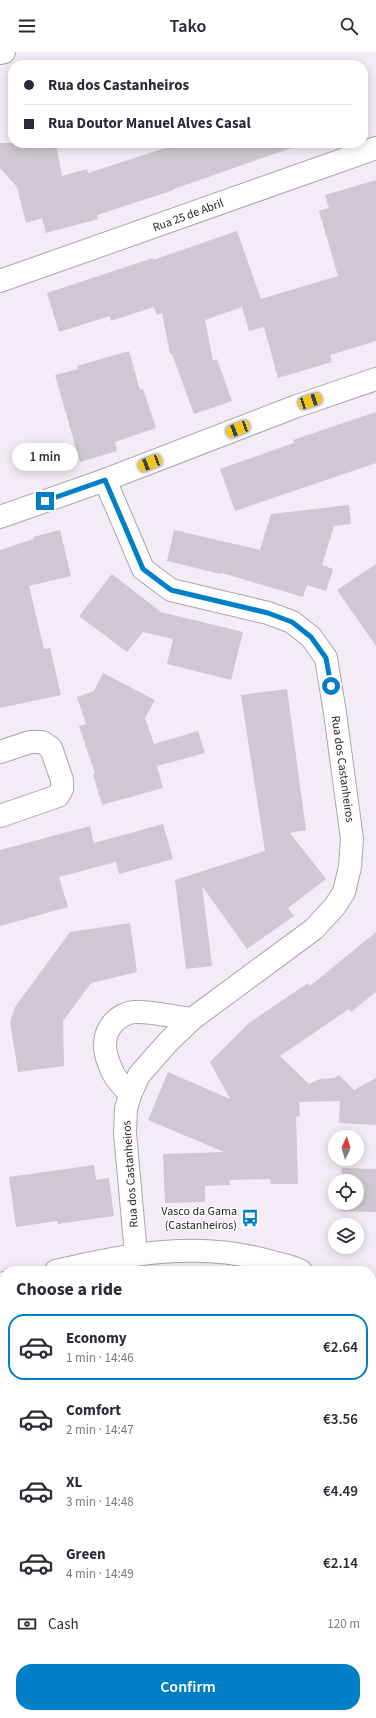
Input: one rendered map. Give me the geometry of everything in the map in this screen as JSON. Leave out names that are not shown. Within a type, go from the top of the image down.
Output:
[{"type":"street","points":[[0,53],[4,52]]},
{"type":"street","name":"Rua 25 de Abril","points":[[0,282],[376,148]]},
{"type":"street","points":[[0,517],[105,480],[297,406],[376,379]]},
{"type":"street","name":"Rua dos Castanheiros","points":[[105,480],[143,569],[171,590],[268,613],[292,622],[311,637],[326,658],[352,839],[350,867],[344,892],[314,929],[192,1019],[169,1041],[139,1075],[130,1094],[126,1109],[125,1133],[136,1254]]},
{"type":"street","points":[[0,752],[30,742],[42,742],[51,748],[62,780],[62,789],[58,796],[0,816]]},
{"type":"street","points":[[130,1094],[114,1075],[107,1059],[104,1044],[112,1022],[124,1015],[134,1012],[192,1019]]},
{"type":"street","points":[[80,1266],[136,1254],[181,1250],[227,1252],[258,1258],[284,1266]]},
{"type":"building","points":[[0,143],[8,143],[8,148],[57,148],[62,176],[87,169],[88,173],[166,148],[291,148],[174,190],[97,215],[98,219],[46,233],[42,218],[26,223],[17,187],[0,168]]},
{"type":"building","points":[[376,180],[376,341],[330,355],[332,362],[278,378],[264,327],[249,331],[242,307],[205,320],[213,361],[217,359],[232,401],[194,414],[172,354],[170,354],[162,313],[157,315],[154,307],[111,321],[110,316],[59,332],[47,293],[153,258],[153,260],[237,231],[261,299],[338,276],[319,211],[329,208],[325,195]]},
{"type":"building","points":[[129,351],[140,390],[143,389],[156,428],[115,442],[117,451],[80,462],[55,375],[78,369],[77,366]]},
{"type":"building","points":[[376,412],[376,463],[235,511],[220,469],[294,443],[293,440]]},
{"type":"building","points":[[349,505],[351,524],[334,526],[322,565],[333,569],[326,591],[307,585],[303,597],[222,573],[167,561],[174,530],[260,550],[271,514]]},
{"type":"building","points":[[60,530],[71,576],[29,586],[44,649],[50,648],[61,695],[0,708],[0,550],[34,539],[33,537]]},
{"type":"building","points":[[376,564],[376,646],[337,590]]},
{"type":"building","points":[[112,574],[161,612],[243,632],[231,680],[167,664],[173,639],[143,632],[127,652],[79,616]]},
{"type":"building","points":[[103,673],[155,700],[145,718],[154,744],[198,731],[205,753],[157,766],[163,788],[102,805],[93,774],[95,774],[79,726],[86,724],[77,697],[94,691]]},
{"type":"building","points":[[287,689],[306,830],[290,833],[326,879],[288,908],[294,916],[247,949],[202,886],[212,966],[186,969],[175,880],[265,851],[241,695]]},
{"type":"building","points":[[163,824],[173,859],[119,874],[116,862],[59,877],[68,907],[0,926],[0,850],[90,826],[94,843]]},
{"type":"building","points":[[130,923],[137,972],[91,983],[63,1021],[64,1066],[18,1072],[10,1022],[15,1007],[70,932]]},
{"type":"building","points":[[376,932],[376,992],[351,1012],[349,1009],[280,1056],[309,1084],[320,1079],[334,1078],[339,1075],[354,1090],[376,1078],[376,1125],[339,1123],[340,1101],[299,1102],[300,1116],[296,1117],[298,1184],[271,1184],[270,1179],[229,1180],[230,1185],[205,1186],[205,1202],[165,1203],[163,1154],[224,1152],[148,1120],[168,1072],[230,1099],[210,1062],[249,1023],[308,983],[310,986]]},
{"type":"building","points":[[94,1165],[96,1180],[109,1178],[114,1216],[58,1224],[57,1221],[16,1227],[9,1177]]},
{"type":"building","points":[[342,1168],[376,1169],[376,1212],[340,1211],[364,1210],[364,1174],[342,1174]]},
{"type":"place","name":"Vasco da Gama (Castanheiros)","points":[[250,1218]]},
{"type":"route","points":[[45,501],[105,480],[143,569],[171,590],[268,613],[292,622],[311,637],[326,658],[331,686]]}]
